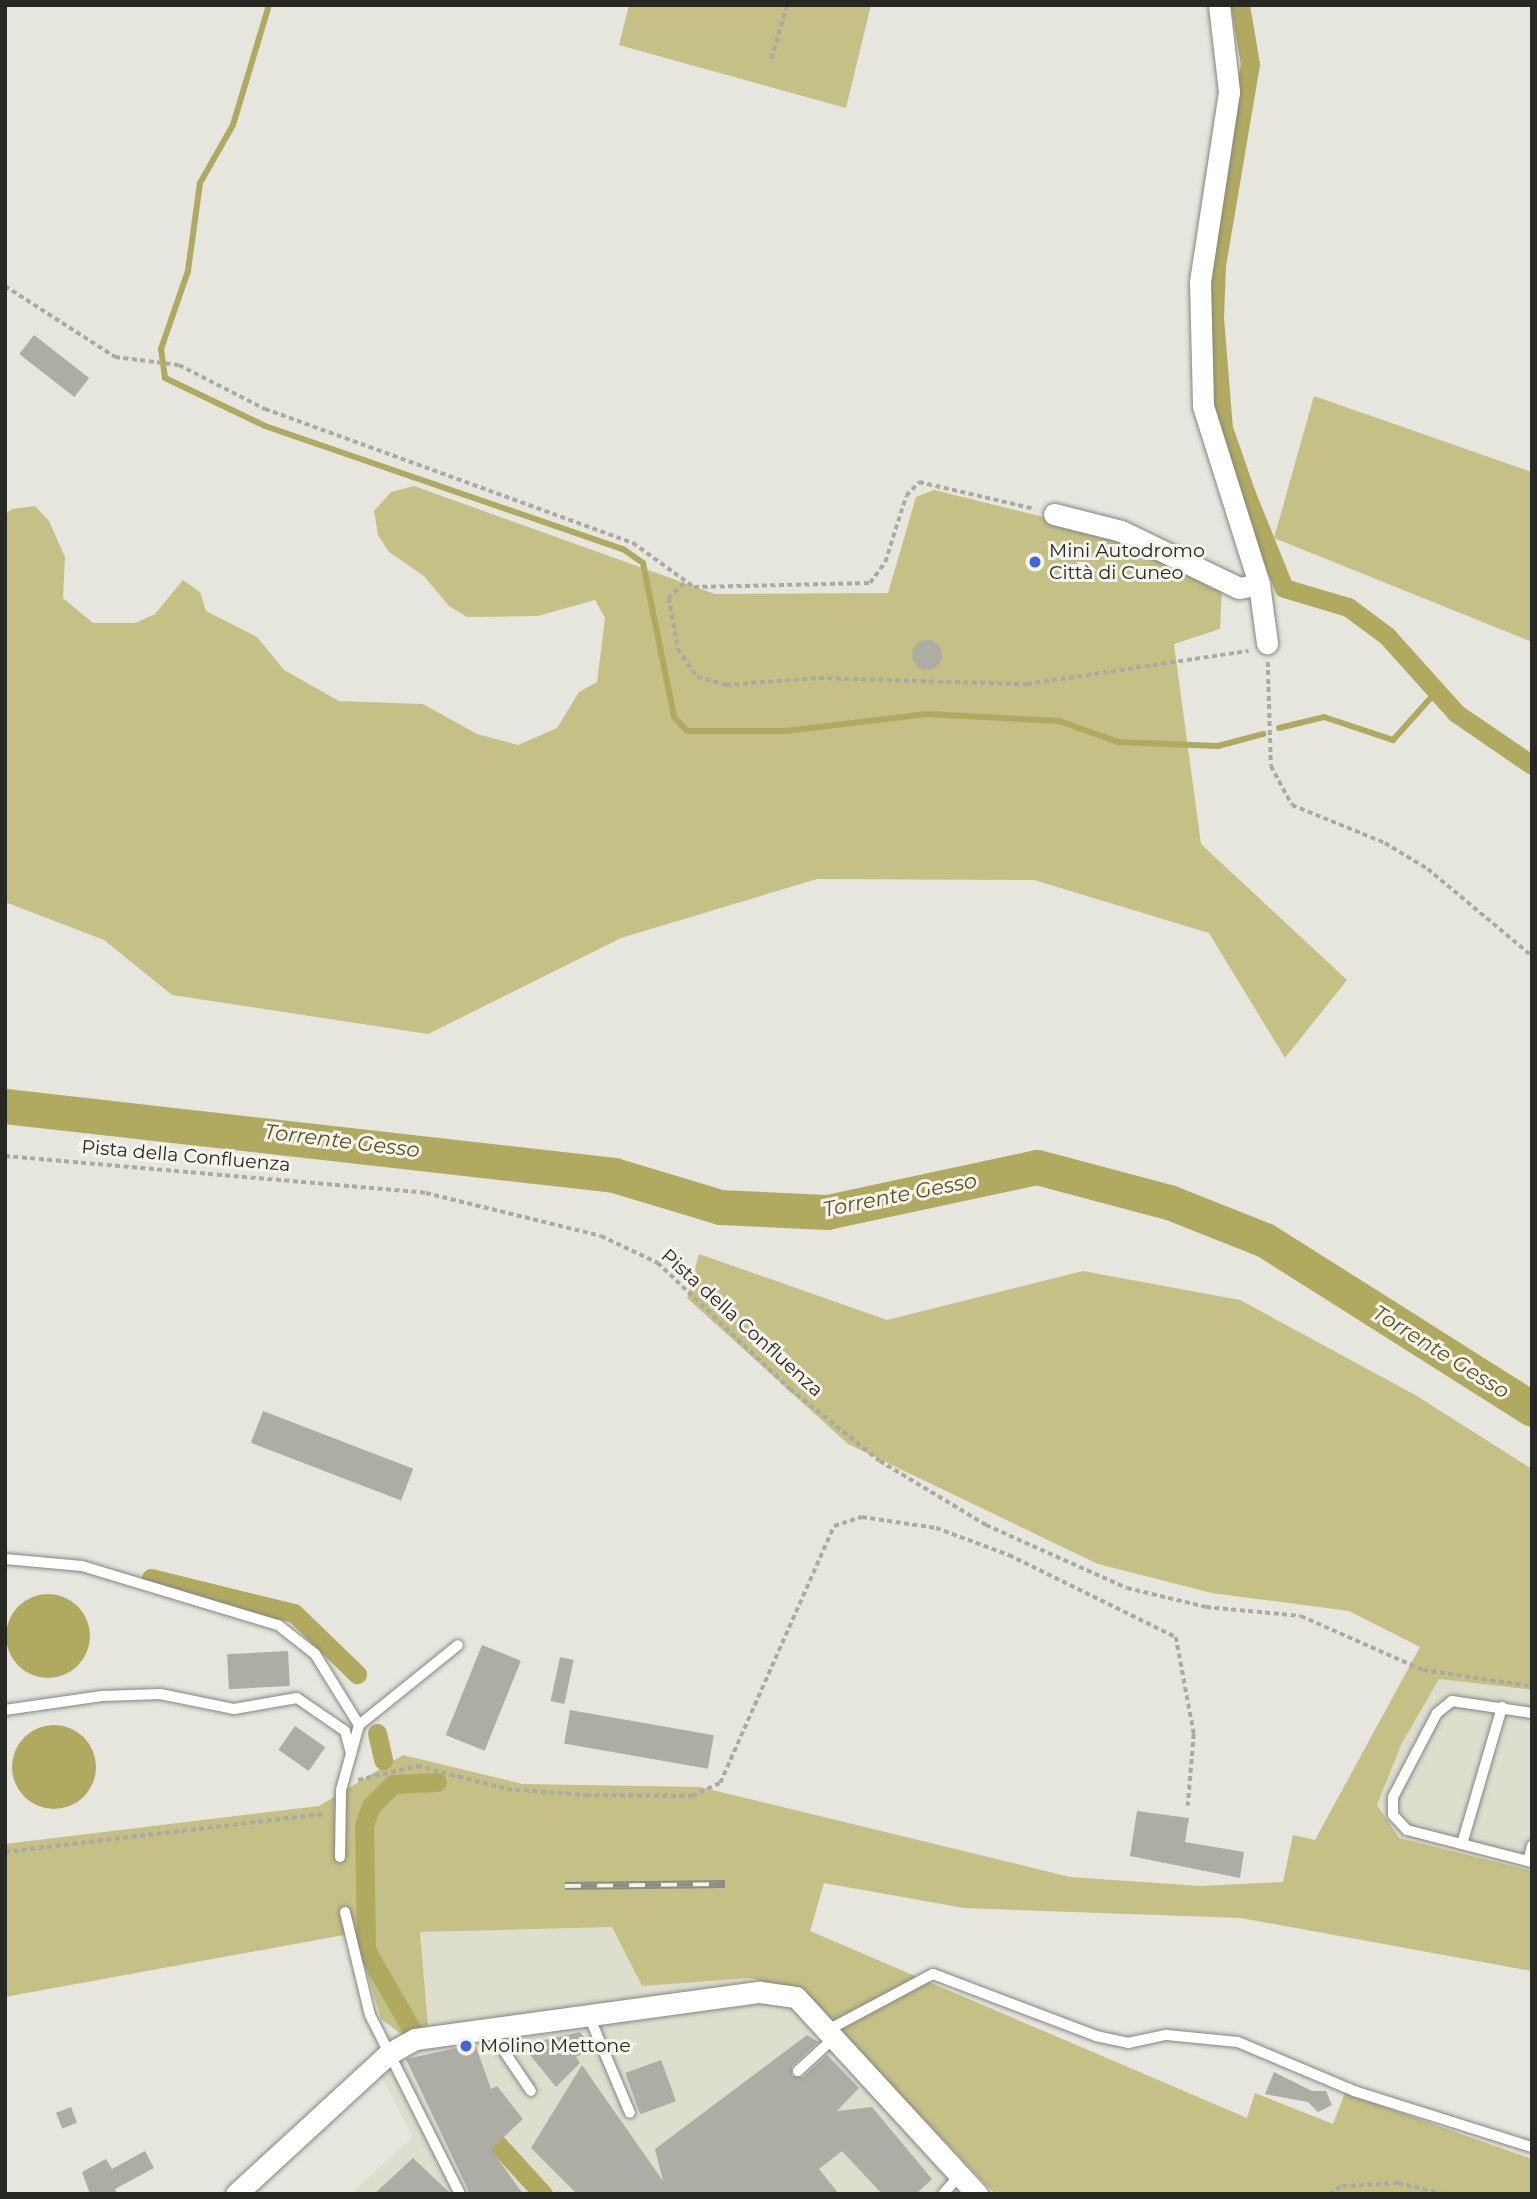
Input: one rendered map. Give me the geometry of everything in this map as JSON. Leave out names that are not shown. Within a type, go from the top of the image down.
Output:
[{"type":"street","points":[[1219,5],[1229,92],[1200,282],[1203,406],[1259,584],[1267,646]]},
{"type":"street","points":[[1054,514],[1121,531],[1238,588],[1259,584]]},
{"type":"street","points":[[236,2194],[388,2054],[415,2039],[491,2032],[760,1992],[796,1997],[977,2194]]},
{"type":"lane","points":[[5,1559],[82,1566],[278,1625],[315,1654],[359,1725]]},
{"type":"lane","points":[[340,1857],[338,1814],[341,1790],[359,1725],[458,1645]]},
{"type":"lane","points":[[5,1710],[102,1696],[159,1694],[234,1709],[298,1698],[345,1731],[351,1753]]},
{"type":"lane","points":[[1532,1713],[1452,1701],[1437,1713],[1393,1797],[1393,1815],[1407,1830],[1530,1861],[1532,1846]]},
{"type":"lane","points":[[1462,1844],[1502,1707]]},
{"type":"lane","points":[[345,1912],[358,1981],[388,2054],[460,2194]]},
{"type":"lane","points":[[798,2071],[832,2034],[933,1974],[1096,2036],[1128,2043],[1167,2035],[1238,2042],[1354,2091],[1532,2147]]},
{"type":"lane","points":[[589,2016],[630,2113]]},
{"type":"lane","points":[[491,2032],[531,2091]]},
{"type":"lane","points":[[943,2194],[960,2175]]},
{"type":"path","points":[[771,59],[787,5]]},
{"type":"path","points":[[5,286],[94,348],[146,366],[170,363],[265,409],[633,543],[684,584],[870,583],[885,562],[906,496],[919,482],[1054,514]]},
{"type":"path","points":[[684,584],[669,598],[678,649],[697,677],[726,685],[818,678],[1027,684],[1267,646],[1272,766],[1292,806],[1385,843],[1428,869],[1532,956]]},
{"type":"path","name":"Pista della Confluenza","points":[[5,1156],[426,1193],[601,1236],[658,1263],[790,1390],[880,1461],[986,1525],[1127,1588],[1206,1607],[1301,1616],[1423,1670],[1532,1686]]},
{"type":"path","points":[[341,1790],[368,1774],[417,1766],[508,1789],[586,1795],[692,1796],[720,1783],[735,1761],[803,1587],[834,1525],[862,1517],[936,1528],[1009,1555],[1100,1594],[1176,1637],[1194,1734],[1188,1806]]},
{"type":"path","points":[[5,1852],[338,1814]]},
{"type":"path","points":[[1329,2194],[1342,2186],[1398,2183],[1444,2194]]},
{"type":"shaded area","points":[[629,5],[871,5],[846,108],[619,45]]},
{"type":"shaded area","points":[[1314,396],[1532,472],[1532,642],[1274,538]]},
{"type":"shaded area","points":[[414,486],[715,594],[888,593],[916,497],[934,490],[1124,537],[1222,587],[1220,629],[1174,644],[1201,844],[1347,980],[1285,1058],[1209,933],[1034,880],[817,879],[621,938],[428,1034],[172,995],[104,940],[5,902],[5,514],[12,509],[35,506],[49,521],[65,557],[63,598],[93,623],[135,623],[155,614],[183,580],[200,592],[206,611],[257,637],[284,670],[339,701],[423,704],[477,734],[518,745],[557,728],[579,692],[597,682],[605,618],[595,600],[538,616],[467,617],[449,606],[424,576],[389,552],[378,535],[374,511],[391,492]]},
{"type":"shaded area","points":[[699,1254],[887,1320],[1083,1271],[1240,1300],[1417,1396],[1532,1469],[1532,1690],[1439,1679],[1402,1743],[1377,1805],[1399,1838],[1532,1871],[1532,1971],[1241,1918],[964,1908],[824,1883],[810,1931],[1247,2118],[1255,2093],[1333,2124],[1345,2093],[1532,2159],[1532,2194],[995,2194],[801,1991],[750,1978],[642,1986],[612,1927],[420,1932],[428,2026],[413,2033],[401,2034],[381,2019],[355,1933],[5,1997],[5,1844],[319,1806],[403,1755],[523,1784],[700,1787],[1070,1877],[1200,1886],[1283,1882],[1293,1835],[1315,1840],[1420,1647],[1349,1611],[1212,1593],[1098,1564],[848,1444],[687,1298]]},
{"type":"shaded area","points":[[48,1594],[64,1597],[78,1606],[87,1620],[90,1636],[87,1652],[78,1666],[64,1675],[48,1678],[32,1675],[18,1666],[9,1652],[6,1636],[9,1620],[18,1606],[32,1597]]},
{"type":"shaded area","points":[[1439,1679],[1532,1691],[1532,1871],[1399,1838],[1377,1805],[1402,1743]]},
{"type":"shaded area","points":[[54,1725],[70,1728],[84,1737],[93,1751],[96,1767],[93,1783],[84,1797],[70,1806],[54,1809],[38,1806],[24,1797],[15,1783],[12,1767],[15,1751],[24,1737],[38,1728]]},
{"type":"shaded area","points":[[612,1927],[642,1986],[750,1978],[801,1991],[964,2166],[931,2194],[350,2194],[413,2137],[379,2072],[413,2033],[428,2026],[420,1932]]},
{"type":"building","points":[[34,335],[89,378],[74,397],[19,354]]},
{"type":"building","points":[[927,640],[938,644],[942,655],[938,666],[927,670],[916,666],[912,655],[916,644]]},
{"type":"building","points":[[263,1411],[413,1469],[401,1500],[251,1443]]},
{"type":"building","points":[[482,1645],[521,1661],[485,1751],[446,1735]]},
{"type":"building","points":[[288,1651],[290,1686],[229,1689],[227,1654]]},
{"type":"building","points":[[560,1657],[574,1660],[564,1704],[551,1701]]},
{"type":"building","points":[[570,1710],[714,1735],[708,1769],[564,1743]]},
{"type":"building","points":[[295,1726],[325,1747],[309,1771],[278,1750]]},
{"type":"building","points":[[1137,1811],[1189,1818],[1185,1842],[1244,1852],[1240,1878],[1130,1856]]},
{"type":"building","points":[[580,2032],[592,2048],[576,2057],[580,2063],[556,2087],[522,2045]]},
{"type":"building","points":[[807,2035],[818,2042],[792,2066],[792,2076],[803,2077],[827,2055],[859,2088],[837,2111],[872,2107],[932,2179],[916,2194],[882,2194],[842,2151],[819,2169],[839,2194],[577,2194],[531,2148],[582,2065],[663,2181],[655,2149]]},
{"type":"building","points":[[475,2044],[491,2089],[497,2086],[523,2119],[491,2149],[523,2194],[470,2194],[406,2059]]},
{"type":"building","points":[[661,2060],[676,2101],[640,2114],[625,2073]]},
{"type":"building","points":[[1274,2072],[1312,2091],[1326,2091],[1332,2105],[1318,2112],[1308,2102],[1265,2094]]},
{"type":"building","points":[[71,2107],[77,2123],[62,2129],[56,2113]]},
{"type":"building","points":[[145,2151],[154,2168],[115,2189],[117,2194],[90,2194],[82,2172],[106,2159],[112,2169]]},
{"type":"building","points":[[413,2158],[451,2194],[374,2194]]},
{"type":"waterway","points":[[269,5],[233,125],[200,183],[188,271],[161,349],[165,378],[265,426],[623,549],[643,563],[674,717],[687,731],[786,731],[927,714],[1059,721],[1118,742],[1218,746],[1263,734]]},
{"type":"waterway","points":[[1240,5],[1250,64],[1216,266],[1214,317],[1223,428],[1246,494],[1284,588],[1348,607],[1387,636],[1456,713],[1532,765]]},
{"type":"waterway","points":[[1279,728],[1324,717],[1393,740],[1436,692]]},
{"type":"waterway","name":"Torrente Gesso","points":[[5,1106],[614,1175],[720,1207],[827,1212],[1037,1167],[1169,1202],[1265,1240],[1532,1409]]},
{"type":"waterway","points":[[151,1578],[294,1613],[357,1674]]},
{"type":"waterway","points":[[377,1733],[383,1760]]},
{"type":"waterway","points":[[412,2030],[366,1950],[364,1825],[371,1806],[393,1784],[437,1782]]},
{"type":"waterway","points":[[480,2125],[543,2194]]},
{"type":"railway","points":[[565,1886],[725,1884]]},
{"type":"place","name":"Mini Autodromo Città di Cuneo","points":[[1035,562]]},
{"type":"place","name":"Molino Mettone","points":[[466,2046]]}]
